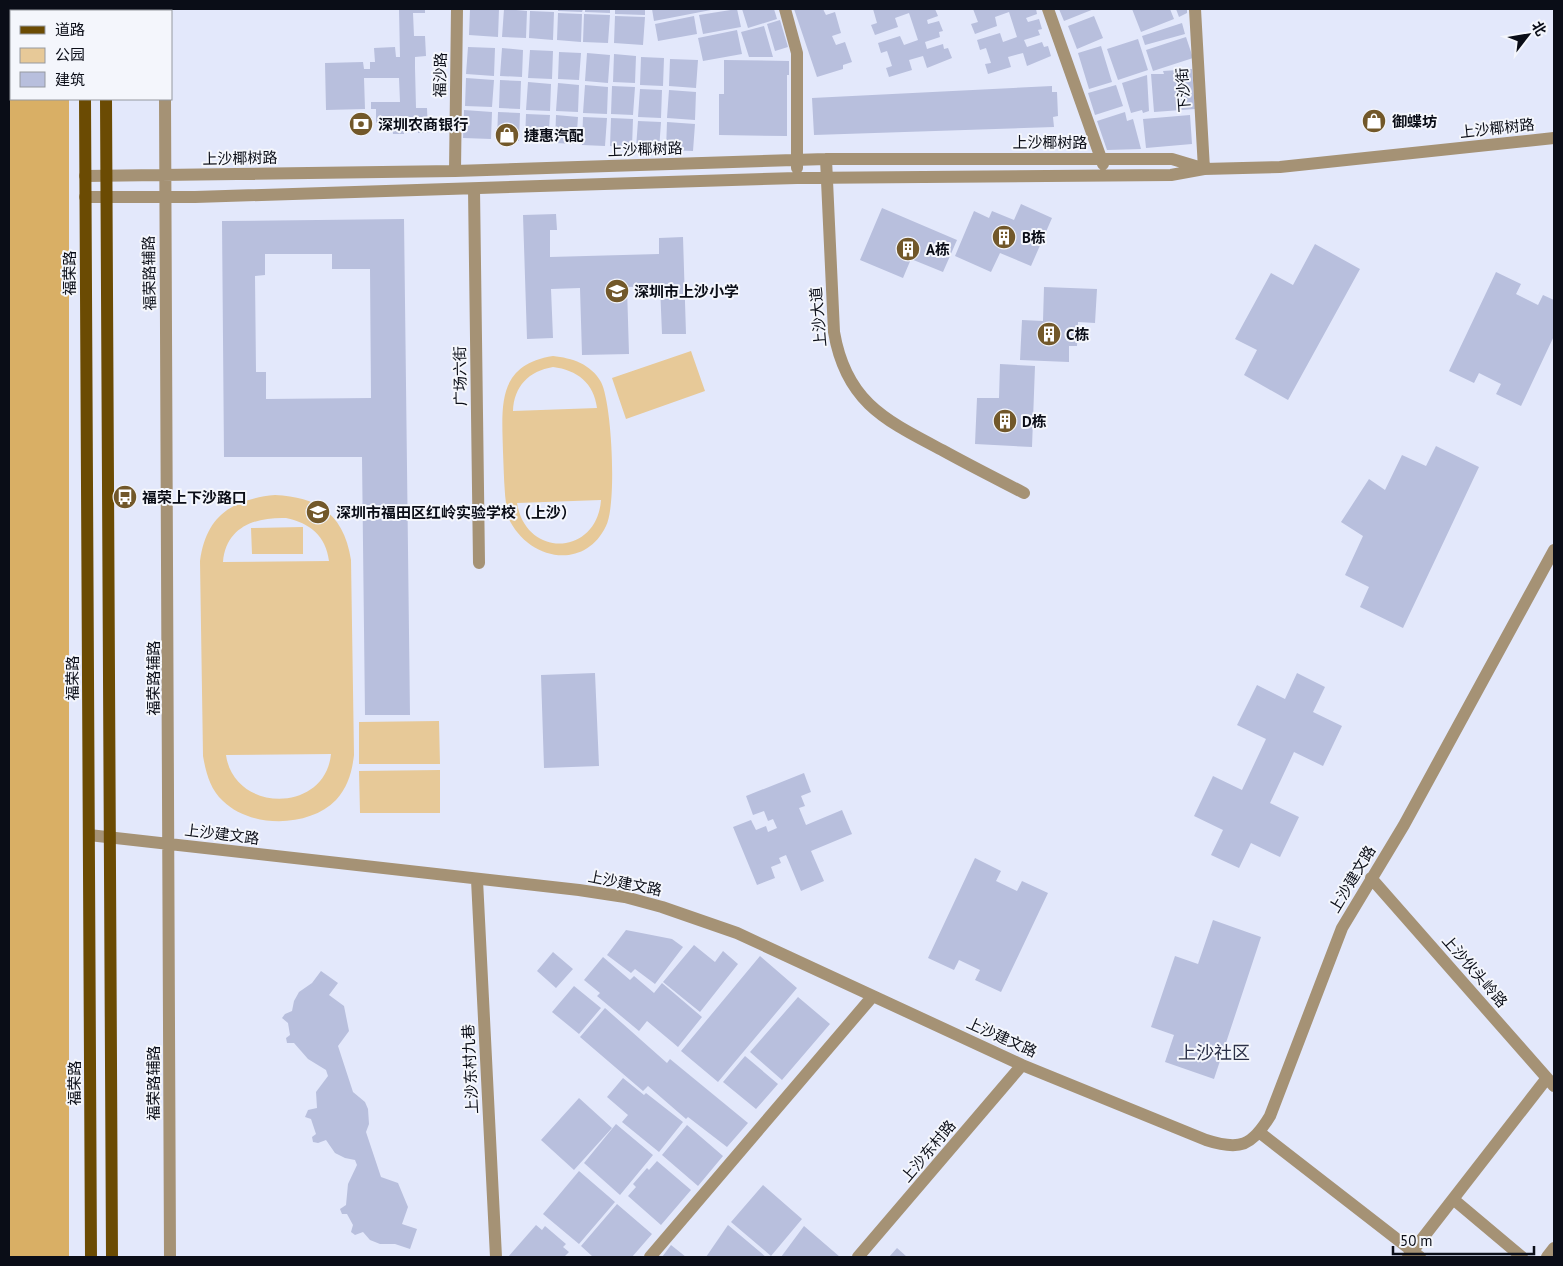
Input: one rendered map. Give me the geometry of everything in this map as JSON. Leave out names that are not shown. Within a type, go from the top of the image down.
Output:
[{"type":"main road","name":"福荣路","points":[[85,100],[90,1257]]},
{"type":"main road","points":[[106,100],[112,1257]]},
{"type":"street","name":"福沙路","points":[[455,171],[456,9]]},
{"type":"street","points":[[785,9],[797,53],[797,178]]},
{"type":"street","points":[[1048,9],[1102,158],[1106,176]]},
{"type":"street","name":"下沙街","points":[[1195,9],[1204,168]]},
{"type":"street","name":"福荣路辅路","points":[[165,100],[170,1257]]},
{"type":"street","name":"上沙椰树路","points":[[85,197],[165,197],[474,189],[797,178],[1171,175],[1204,168],[1280,167],[1554,138]]},
{"type":"street","name":"上沙椰树路","points":[[85,176],[455,171],[826,159],[1172,159],[1204,168]]},
{"type":"street","name":"上沙大道","points":[[826,159],[834,332],[844,371],[870,405],[893,424],[1024,493]]},
{"type":"street","name":"广场六街","points":[[474,189],[479,563]]},
{"type":"street","name":"上沙建文路","points":[[89,834],[598,893],[662,907],[737,933],[1022,1065],[1219,1144],[1239,1146],[1247,1143],[1259,1132],[1274,1107],[1342,928],[1404,825],[1554,550]]},
{"type":"street","name":"上沙伙头岭路","points":[[1371,878],[1551,1082]]},
{"type":"street","name":"上沙东村九巷","points":[[477,880],[496,1257]]},
{"type":"street","points":[[650,1257],[872,997]]},
{"type":"street","name":"上沙东村路","points":[[858,1257],[1022,1065]]},
{"type":"street","points":[[1259,1132],[1414,1255],[1453,1199],[1551,1082]]},
{"type":"street","points":[[1453,1199],[1522,1257]]},
{"type":"street","points":[[1547,1257],[1554,1248]]},
{"type":"green space","points":[[691,351],[705,391],[626,419],[612,378]]},
{"type":"green space","points":[[553,356],[567,358],[580,363],[597,376],[605,393],[612,454],[609,515],[606,526],[596,541],[584,550],[570,555],[556,555],[542,551],[528,543],[517,532],[508,517],[504,477],[503,404],[512,378],[521,368],[534,361]],"holes":[[[553,367],[570,371],[583,379],[592,391],[597,408],[513,411],[516,394],[524,381],[537,372]],[[601,500],[597,519],[587,532],[575,540],[561,544],[546,541],[533,534],[523,521],[517,503]]]},
{"type":"green space","points":[[275,495],[291,497],[317,505],[327,511],[342,531],[348,544],[351,560],[354,755],[351,773],[336,800],[311,816],[296,820],[264,820],[235,810],[223,801],[215,791],[209,780],[203,756],[200,561],[203,545],[215,521],[224,513],[234,506],[260,497]],"holes":[[[286,518],[302,523],[315,532],[324,544],[329,561],[223,562],[225,550],[230,540],[244,526],[253,522]],[[331,754],[325,774],[313,788],[297,796],[279,799],[261,796],[245,788],[233,774],[226,755]]]},
{"type":"green space","points":[[303,527],[303,554],[252,554],[251,528]]},
{"type":"green space","points":[[439,721],[440,764],[359,764],[359,722]]},
{"type":"green space","points":[[440,770],[440,813],[360,813],[359,771]]},
{"type":"shaded area","points":[[9,9],[69,9],[10,10],[10,100],[69,100],[69,1257],[9,1257]]},
{"type":"building","points":[[399,9],[425,9],[425,13],[413,13],[414,36],[425,36],[426,56],[415,57],[416,108],[427,108],[428,133],[418,133],[418,129],[404,129],[404,134],[393,134],[392,123],[376,123],[376,109],[371,109],[371,102],[400,102],[399,78],[364,78],[365,109],[326,110],[325,63],[363,62],[364,69],[370,69],[370,62],[375,62],[374,48],[395,47],[396,57],[400,57]]},
{"type":"building","points":[[470,9],[499,9],[498,37],[469,35]]},
{"type":"building","points":[[504,9],[527,11],[526,38],[502,37]]},
{"type":"building","points":[[558,9],[583,9],[582,12],[558,11]]},
{"type":"building","points":[[585,9],[610,9],[610,13],[585,12]]},
{"type":"building","points":[[615,9],[645,9],[645,15],[615,14]]},
{"type":"building","points":[[652,9],[711,9],[711,10],[654,21]]},
{"type":"building","points":[[737,9],[741,27],[703,34],[699,15]]},
{"type":"building","points":[[742,9],[774,9],[777,19],[748,28]]},
{"type":"building","points":[[794,9],[823,9],[826,15],[835,12],[841,33],[832,36],[836,45],[845,42],[852,62],[843,65],[843,69],[817,77]]},
{"type":"building","points":[[873,9],[935,9],[938,16],[927,20],[928,24],[939,21],[943,31],[939,32],[940,37],[925,42],[927,49],[943,44],[944,49],[948,48],[952,58],[927,68],[923,56],[909,60],[912,70],[889,77],[886,68],[892,66],[887,51],[881,53],[878,43],[900,36],[904,45],[918,40],[909,13],[895,18],[898,27],[875,35],[871,25],[877,23]]},
{"type":"building","points":[[973,9],[1036,9],[1037,14],[1026,18],[1028,22],[1039,19],[1042,29],[1038,30],[1040,35],[1024,40],[1027,47],[1042,42],[1044,47],[1048,46],[1051,56],[1027,66],[1023,53],[1008,57],[1011,67],[988,74],[985,64],[991,63],[986,48],[980,50],[977,40],[1000,33],[1003,42],[1017,37],[1009,12],[995,17],[997,26],[975,34],[971,24],[978,22]]},
{"type":"building","points":[[1059,9],[1094,9],[1064,21]]},
{"type":"building","points":[[1132,9],[1170,9],[1174,19],[1141,32]]},
{"type":"building","points":[[1176,9],[1187,9],[1187,13],[1179,17]]},
{"type":"building","points":[[530,11],[554,12],[553,40],[529,38]]},
{"type":"building","points":[[558,13],[582,14],[581,42],[557,40]]},
{"type":"building","points":[[584,14],[610,15],[608,43],[583,42]]},
{"type":"building","points":[[615,16],[645,17],[643,45],[614,43]]},
{"type":"building","points":[[694,16],[697,34],[658,41],[655,24]]},
{"type":"building","points":[[1094,16],[1103,38],[1077,49],[1068,26]]},
{"type":"building","points":[[780,20],[788,47],[775,51],[767,24]]},
{"type":"building","points":[[1182,23],[1185,34],[1145,45],[1142,36]]},
{"type":"building","points":[[764,26],[773,57],[749,57],[741,32]]},
{"type":"building","points":[[737,30],[742,54],[703,61],[698,38]]},
{"type":"building","points":[[1186,37],[1193,58],[1153,71],[1146,50]]},
{"type":"building","points":[[1138,39],[1148,70],[1118,80],[1107,49]]},
{"type":"building","points":[[1101,46],[1112,82],[1089,89],[1078,53]]},
{"type":"building","points":[[468,47],[495,48],[494,76],[466,74]]},
{"type":"building","points":[[502,48],[523,50],[522,77],[500,76]]},
{"type":"building","points":[[530,50],[553,51],[552,79],[528,78]]},
{"type":"building","points":[[559,52],[581,53],[579,80],[558,79]]},
{"type":"building","points":[[587,53],[610,55],[608,83],[585,81]]},
{"type":"building","points":[[614,54],[636,56],[635,83],[613,82]]},
{"type":"building","points":[[641,57],[664,58],[663,86],[640,85]]},
{"type":"building","points":[[670,59],[698,60],[696,88],[669,86]]},
{"type":"building","points":[[724,60],[789,61],[789,75],[787,75],[787,136],[719,135],[719,94],[724,94]]},
{"type":"building","points":[[1192,69],[1195,109],[1154,112],[1151,74],[1164,74],[1163,71]]},
{"type":"building","points":[[1147,75],[1149,111],[1143,113],[1142,110],[1131,113],[1122,83]]},
{"type":"building","points":[[466,78],[494,80],[492,107],[465,106]]},
{"type":"building","points":[[500,80],[521,81],[520,109],[499,108]]},
{"type":"building","points":[[528,82],[551,84],[550,111],[526,110]]},
{"type":"building","points":[[558,83],[579,85],[578,112],[556,111]]},
{"type":"building","points":[[585,85],[608,87],[607,114],[583,113]]},
{"type":"building","points":[[1116,85],[1123,106],[1095,115],[1088,93]]},
{"type":"building","points":[[612,86],[635,87],[633,115],[611,114]]},
{"type":"building","points":[[1052,86],[1052,92],[1057,92],[1058,116],[1053,117],[1054,127],[814,135],[812,98]]},
{"type":"building","points":[[640,89],[662,90],[661,118],[638,117]]},
{"type":"building","points":[[669,90],[696,92],[695,120],[667,118]]},
{"type":"building","points":[[464,110],[492,112],[491,139],[463,138]]},
{"type":"building","points":[[498,112],[520,113],[519,141],[497,140]]},
{"type":"building","points":[[1125,112],[1127,121],[1133,119],[1141,149],[1107,150],[1097,121]]},
{"type":"building","points":[[526,114],[550,115],[548,142],[525,141]]},
{"type":"building","points":[[556,115],[578,117],[576,144],[555,143]]},
{"type":"building","points":[[1190,115],[1192,144],[1146,148],[1143,119]]},
{"type":"building","points":[[583,117],[607,118],[605,146],[582,145]]},
{"type":"building","points":[[611,118],[633,119],[632,147],[610,146]]},
{"type":"building","points":[[638,121],[661,122],[659,150],[636,148]]},
{"type":"building","points":[[667,122],[695,124],[693,151],[666,150]]},
{"type":"building","name":"B栋","points":[[1021,204],[1052,218],[1031,266],[1000,253],[991,272],[955,256],[974,211],[989,218],[992,211],[1014,220]]},
{"type":"building","name":"A栋","points":[[882,208],[957,240],[943,272],[911,259],[903,278],[860,260]]},
{"type":"building","points":[[556,214],[557,230],[550,230],[550,257],[659,254],[659,238],[683,237],[686,334],[662,334],[660,286],[627,287],[629,354],[582,355],[580,288],[551,289],[553,338],[527,339],[523,215]]},
{"type":"building","points":[[404,219],[410,715],[365,715],[362,457],[224,457],[222,221]],"holes":[[[265,254],[332,254],[332,269],[370,269],[371,398],[266,399],[266,372],[256,372],[255,276],[265,275]]]},
{"type":"building","points":[[1315,244],[1360,269],[1288,400],[1244,375],[1257,350],[1235,339],[1271,273],[1293,285]]},
{"type":"building","points":[[1496,272],[1521,284],[1516,294],[1538,305],[1543,295],[1554,300],[1554,336],[1521,406],[1496,394],[1501,384],[1479,373],[1474,383],[1449,371]]},
{"type":"building","name":"C栋","points":[[1044,287],[1097,289],[1095,323],[1078,322],[1077,346],[1069,346],[1069,362],[1020,360],[1022,320],[1043,321]]},
{"type":"building","name":"D栋","points":[[1000,364],[1035,366],[1032,447],[975,444],[977,398],[999,398]]},
{"type":"building","points":[[1436,446],[1479,467],[1403,628],[1360,607],[1369,587],[1345,575],[1363,536],[1341,522],[1369,479],[1385,490],[1402,455],[1426,466]]},
{"type":"building","points":[[595,673],[599,766],[544,768],[541,675]]},
{"type":"building","points":[[1297,673],[1325,687],[1313,712],[1342,726],[1323,766],[1294,752],[1270,803],[1299,817],[1280,857],[1251,843],[1239,868],[1211,855],[1223,830],[1194,816],[1213,776],[1242,790],[1266,739],[1237,725],[1257,685],[1285,699]]},
{"type":"building","points":[[804,773],[811,792],[801,796],[805,806],[799,808],[806,825],[842,810],[852,834],[811,851],[824,881],[801,891],[786,855],[779,858],[781,863],[771,867],[775,878],[757,885],[733,827],[751,820],[756,830],[766,826],[768,832],[777,828],[773,819],[768,821],[764,811],[753,815],[746,796]]},
{"type":"building","points":[[975,858],[1001,871],[996,881],[1017,891],[1022,881],[1048,893],[1001,992],[975,980],[980,970],[959,960],[954,970],[928,958]]},
{"type":"building","points":[[1213,920],[1261,937],[1214,1079],[1165,1062],[1174,1035],[1151,1027],[1175,956],[1198,964]]},
{"type":"building","points":[[626,930],[672,939],[683,947],[655,984],[635,969],[631,973],[607,955]]},
{"type":"building","points":[[694,945],[715,962],[723,951],[738,964],[700,1012],[663,982]]},
{"type":"building","points":[[553,952],[573,969],[556,988],[537,971]]},
{"type":"building","points":[[760,956],[797,988],[718,1082],[681,1051]]},
{"type":"building","points":[[603,957],[630,980],[634,976],[654,993],[662,983],[702,1017],[678,1047],[647,1021],[639,1031],[597,996],[600,993],[584,980]]},
{"type":"building","points":[[321,971],[338,983],[329,995],[344,1006],[349,1031],[338,1046],[353,1092],[365,1102],[368,1109],[369,1124],[366,1132],[381,1177],[398,1183],[408,1207],[402,1224],[417,1229],[410,1249],[395,1244],[380,1244],[370,1240],[363,1232],[355,1235],[351,1232],[353,1225],[347,1214],[342,1214],[340,1209],[346,1205],[348,1184],[357,1165],[355,1160],[335,1153],[326,1140],[318,1143],[313,1142],[312,1137],[316,1134],[311,1119],[305,1117],[308,1110],[317,1108],[316,1092],[328,1076],[326,1070],[308,1059],[294,1043],[287,1043],[286,1038],[290,1035],[288,1023],[282,1018],[285,1014],[292,1011],[294,1001],[299,992],[312,983]]},
{"type":"building","points":[[574,986],[601,1008],[579,1034],[552,1012]]},
{"type":"building","points":[[798,997],[830,1024],[782,1080],[750,1052]]},
{"type":"building","points":[[605,1008],[667,1063],[670,1059],[748,1123],[727,1147],[688,1117],[686,1119],[648,1086],[643,1091],[580,1037]]},
{"type":"building","points":[[745,1056],[778,1084],[756,1109],[723,1082]]},
{"type":"building","points":[[623,1078],[644,1095],[646,1093],[683,1122],[659,1152],[622,1122],[628,1115],[607,1097]]},
{"type":"building","points":[[579,1098],[612,1128],[574,1170],[541,1140]]},
{"type":"building","points":[[616,1124],[653,1155],[620,1195],[584,1163]]},
{"type":"building","points":[[687,1125],[723,1156],[698,1186],[662,1155]]},
{"type":"building","points":[[657,1161],[691,1190],[661,1225],[628,1196],[636,1187],[633,1184],[647,1168],[649,1170]]},
{"type":"building","points":[[579,1171],[615,1202],[579,1244],[543,1214]]},
{"type":"building","points":[[763,1185],[802,1219],[771,1256],[731,1222]]},
{"type":"building","points":[[617,1204],[652,1234],[632,1257],[593,1257],[581,1246]]},
{"type":"building","points":[[536,1225],[542,1230],[545,1226],[566,1244],[563,1247],[569,1252],[564,1257],[508,1257]]},
{"type":"building","points":[[728,1225],[766,1257],[706,1257]]},
{"type":"building","points":[[804,1226],[840,1257],[781,1257]]},
{"type":"building","points":[[671,1245],[686,1257],[662,1257]]},
{"type":"building","points":[[897,1248],[907,1257],[889,1257]]},
{"type":"place","name":"御蝶坊","points":[[1374,121]]},
{"type":"place","name":"深圳农商银行","points":[[361,124]]},
{"type":"place","name":"捷惠汽配","points":[[507,135]]},
{"type":"place","name":"B栋","points":[[1004,237]]},
{"type":"place","name":"A栋","points":[[908,249]]},
{"type":"place","name":"深圳市上沙小学","points":[[617,291]]},
{"type":"place","name":"C栋","points":[[1049,334]]},
{"type":"place","name":"D栋","points":[[1005,421]]},
{"type":"place","name":"福荣上下沙路口","points":[[125,497]]},
{"type":"place","name":"深圳市福田区红岭实验学校（上沙）","points":[[318,512]]},
{"type":"district","name":"上沙社区","points":[[1214,1052]]}]
